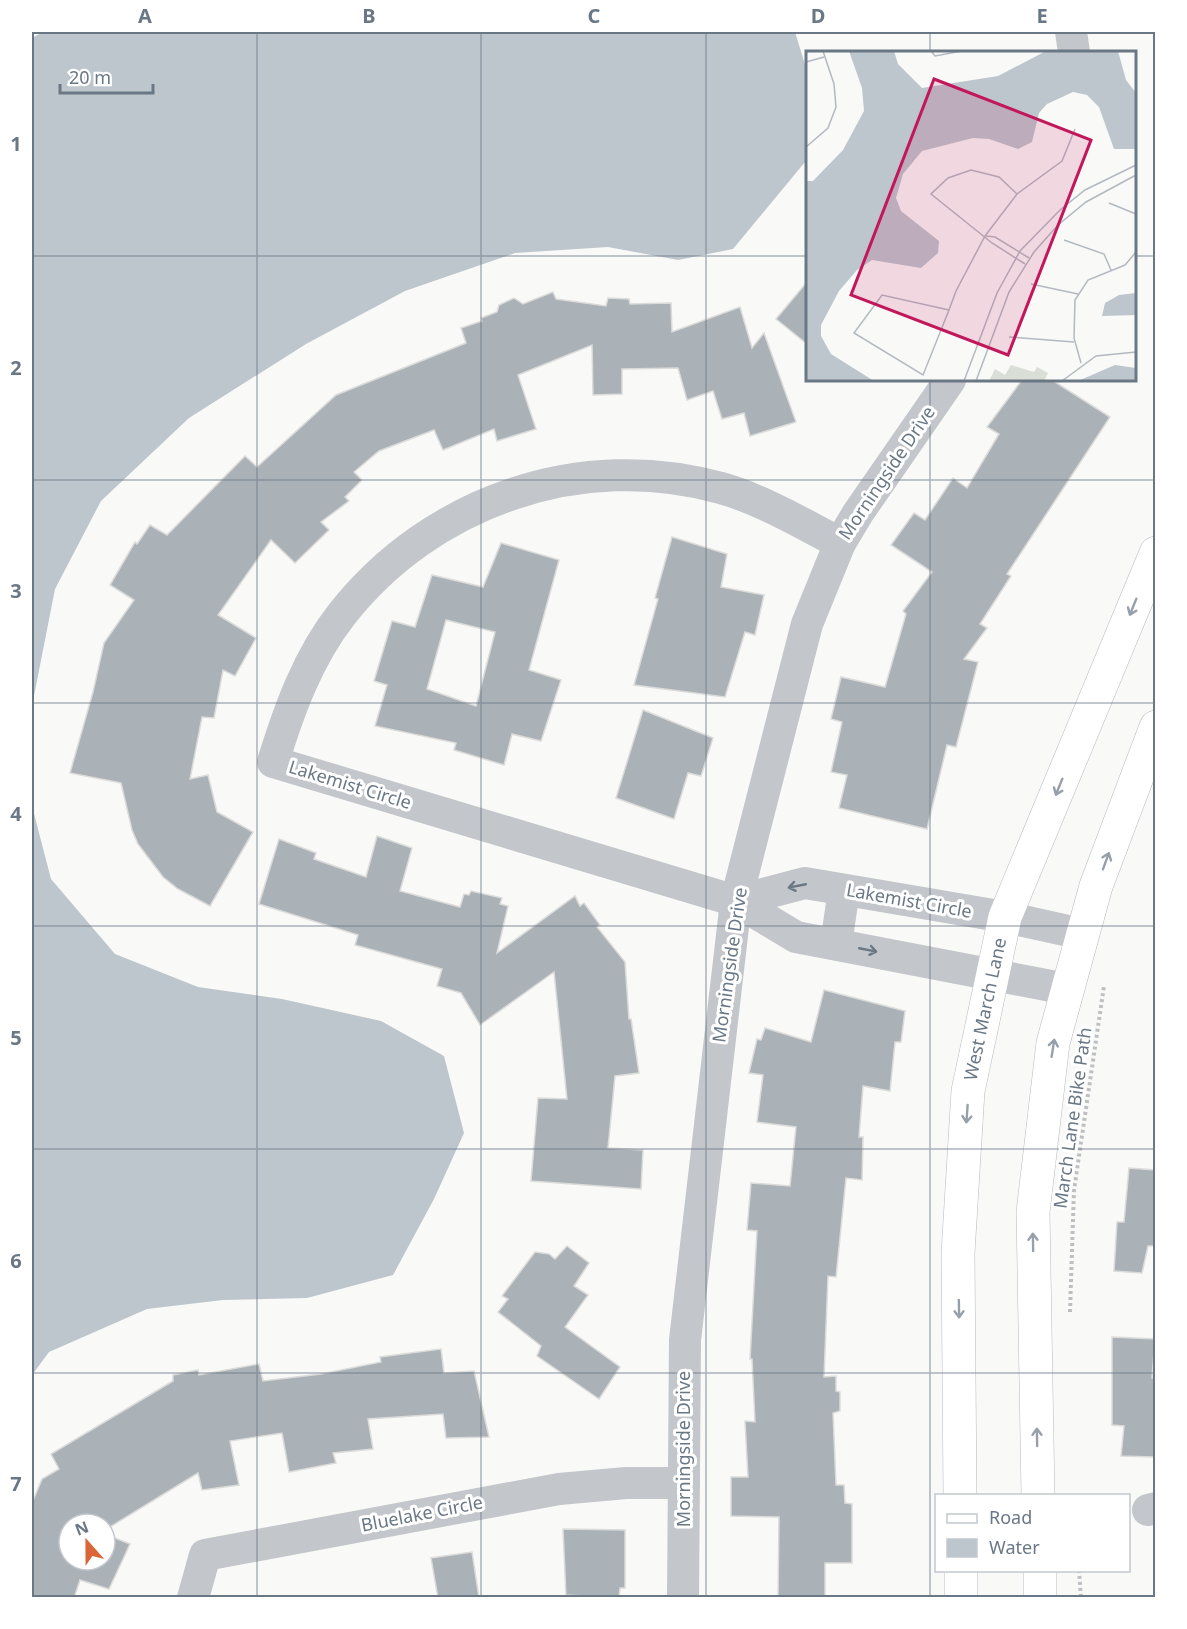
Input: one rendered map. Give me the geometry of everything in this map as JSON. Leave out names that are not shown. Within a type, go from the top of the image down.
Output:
[{"type":"main road","name":"West March Lane","points":[[960,1494],[958,1253],[968,1091],[1005,917],[1155,552]]},
{"type":"main road","points":[[1038,1494],[1033,1212],[1053,1043],[1096,886],[1155,727]]},
{"type":"main road","points":[[961,1572],[962,1598]]},
{"type":"main road","points":[[1040,1572],[1040,1598]]},
{"type":"street","points":[[1071,32],[1074,51]]},
{"type":"street","name":"Morningside Drive","points":[[683,1598],[685,1340],[736,901],[807,624],[840,543],[949,381]]},
{"type":"street","name":"Lakemist Circle","points":[[840,543],[763,503],[721,488],[676,478],[626,474],[574,478],[524,489],[473,508],[425,536],[382,570],[341,615],[311,663],[289,711],[273,762],[736,901],[796,937],[1067,989]]},
{"type":"street","name":"Lakemist Circle","points":[[736,901],[804,883],[1005,917],[1082,934]]},
{"type":"street","points":[[836,944],[844,890]]},
{"type":"street","name":"Bluelake Circle","points":[[193,1598],[205,1555],[559,1489],[626,1483],[684,1484]]},
{"type":"path","name":"March Lane Bike Path","points":[[1070,1318],[1074,1190],[1105,982]]},
{"type":"path","points":[[1079,1572],[1081,1598]]},
{"type":"water","points":[[43,32],[795,32],[806,68],[805,162],[733,249],[678,260],[608,247],[515,253],[405,291],[306,344],[189,418],[101,501],[55,589],[33,701],[32,727],[32,38]]},
{"type":"water","points":[[32,806],[51,879],[115,954],[198,987],[282,999],[381,1021],[444,1056],[464,1133],[434,1199],[393,1275],[307,1298],[223,1300],[147,1309],[49,1352],[32,1375]]},
{"type":"building","points":[[806,283],[806,343],[776,319]]},
{"type":"building","points":[[553,292],[556,299],[606,306],[608,298],[629,299],[630,304],[671,303],[672,332],[740,307],[752,348],[764,333],[796,422],[750,436],[744,413],[722,419],[713,391],[687,400],[678,368],[622,369],[622,394],[593,395],[592,345],[518,375],[536,429],[497,441],[494,429],[443,450],[434,430],[379,451],[354,472],[362,480],[345,497],[349,501],[321,522],[329,530],[295,563],[271,540],[218,615],[256,638],[235,676],[223,670],[214,718],[202,717],[190,779],[208,775],[217,812],[253,832],[210,906],[178,889],[163,877],[138,844],[132,830],[121,783],[70,773],[104,643],[134,600],[110,585],[135,542],[137,544],[150,525],[167,535],[245,456],[257,467],[336,395],[466,343],[461,328],[482,321],[481,318],[497,312],[499,305],[514,298],[523,304]]},
{"type":"building","points":[[1021,381],[1054,381],[1110,417],[1007,574],[1011,576],[980,624],[987,628],[964,659],[978,662],[956,747],[947,745],[927,829],[839,808],[847,775],[831,772],[842,722],[831,719],[841,677],[885,687],[906,614],[903,611],[932,572],[891,545],[914,513],[925,520],[953,478],[967,488],[999,434],[987,427]]},
{"type":"building","points":[[672,537],[727,554],[721,587],[764,595],[755,635],[745,632],[725,697],[634,685],[658,599],[655,598]]},
{"type":"building","points":[[501,543],[559,560],[529,670],[561,680],[541,741],[512,734],[504,765],[454,750],[456,743],[375,726],[387,685],[374,681],[392,621],[415,627],[432,575],[483,587]],"holes":[[[446,620],[495,632],[476,706],[427,689]]]},
{"type":"building","points":[[643,710],[713,738],[701,776],[688,773],[674,819],[616,798]]},
{"type":"building","points":[[377,836],[412,848],[400,891],[460,907],[464,894],[469,895],[471,891],[502,898],[500,904],[508,906],[497,953],[575,896],[580,906],[584,903],[600,925],[597,927],[625,962],[629,1019],[631,1019],[639,1073],[615,1076],[608,1148],[643,1150],[641,1189],[531,1181],[538,1098],[567,1099],[554,972],[480,1025],[461,993],[437,986],[442,969],[355,945],[358,935],[259,904],[279,839],[316,853],[314,859],[366,877]]},
{"type":"building","points":[[824,990],[905,1011],[901,1042],[895,1042],[890,1091],[863,1086],[859,1137],[863,1137],[862,1180],[846,1178],[836,1277],[828,1276],[824,1377],[836,1376],[836,1391],[840,1392],[840,1411],[833,1413],[836,1485],[844,1485],[845,1503],[852,1504],[852,1563],[825,1563],[825,1598],[778,1598],[779,1517],[731,1516],[731,1477],[748,1477],[745,1421],[755,1422],[752,1359],[750,1359],[757,1231],[747,1230],[751,1183],[790,1186],[796,1127],[757,1122],[763,1075],[749,1073],[757,1039],[761,1040],[765,1028],[811,1042]]},
{"type":"building","points":[[1129,1168],[1155,1170],[1155,1246],[1148,1246],[1142,1273],[1114,1271],[1117,1222],[1124,1222]]},
{"type":"building","points":[[567,1246],[589,1263],[574,1286],[588,1295],[565,1327],[620,1367],[599,1399],[537,1356],[541,1346],[498,1312],[508,1299],[502,1296],[535,1252],[549,1254],[555,1259]]},
{"type":"building","points":[[1112,1337],[1155,1339],[1152,1378],[1155,1378],[1155,1457],[1121,1456],[1124,1426],[1112,1425]]},
{"type":"building","points":[[441,1349],[444,1373],[474,1371],[489,1437],[446,1438],[443,1414],[368,1419],[373,1449],[333,1453],[336,1463],[289,1472],[282,1433],[230,1441],[239,1485],[202,1490],[198,1473],[117,1523],[117,1512],[57,1512],[57,1572],[117,1572],[109,1589],[80,1580],[74,1598],[32,1598],[32,1503],[42,1479],[59,1469],[51,1454],[173,1381],[173,1375],[198,1370],[199,1375],[259,1364],[263,1381],[321,1374],[381,1362],[380,1357]]},
{"type":"building","points":[[563,1529],[625,1530],[625,1588],[620,1588],[619,1598],[566,1595]]},
{"type":"building","points":[[117,1539],[130,1544],[117,1572]]},
{"type":"building","points":[[472,1552],[479,1598],[438,1598],[431,1558]]}]
